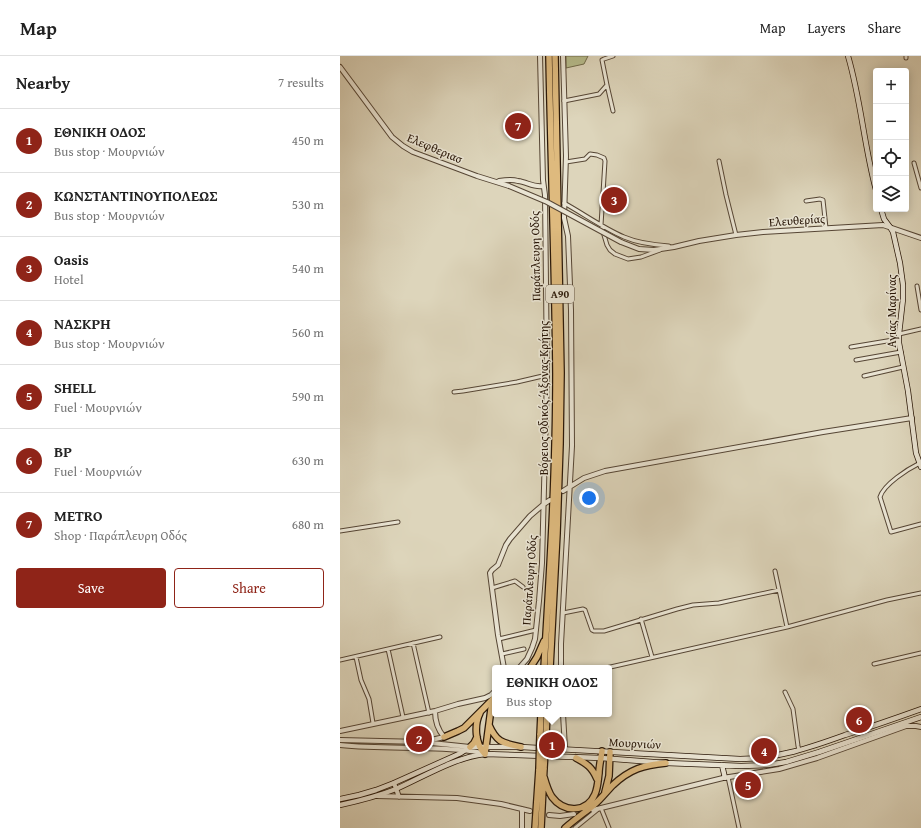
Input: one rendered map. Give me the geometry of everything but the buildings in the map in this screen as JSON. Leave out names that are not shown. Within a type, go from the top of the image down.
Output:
[{"type":"highway","name":"Βόρειος Οδικός Άξονας Κρήτης","points":[[544,665],[552,532],[556,373],[549,56]]},
{"type":"highway","name":"Βόρειος Οδικός Άξονας Κρήτης","points":[[550,665],[558,533],[561,373],[554,56]]},
{"type":"highway","points":[[532,665],[546,637]]},
{"type":"highway","points":[[444,737],[464,728],[492,699]]},
{"type":"highway","points":[[483,749],[492,708]]},
{"type":"highway","points":[[470,747],[474,743],[477,736],[477,721],[480,711]]},
{"type":"highway","points":[[539,717],[541,722]]},
{"type":"highway","points":[[541,717],[543,735]]},
{"type":"highway","points":[[535,828],[543,735],[546,717]]},
{"type":"highway","points":[[488,725],[501,741],[521,747]]},
{"type":"highway","points":[[477,736],[483,749]]},
{"type":"highway","points":[[541,769],[552,796],[560,805],[569,809],[576,809],[590,802],[595,794],[598,787],[602,751]]},
{"type":"highway","points":[[602,797],[606,790],[609,776],[610,752]]},
{"type":"highway","points":[[576,758],[593,769],[598,781]]},
{"type":"highway","points":[[564,828],[595,804],[622,777],[634,770],[646,766],[666,763]]},
{"type":"highway","points":[[541,828],[544,777]]},
{"type":"main road","points":[[848,56],[854,77],[867,154],[873,178]]},
{"type":"main road","name":"Αγίας Μαρίνας","points":[[882,212],[894,237],[903,285],[899,336],[915,447],[920,461]]},
{"type":"main road","name":"Μουρνιών","points":[[470,747],[483,749],[521,747],[565,748],[740,759],[768,757],[799,750],[921,709]]},
{"type":"main road","points":[[340,805],[376,796],[396,789],[456,761],[478,754],[483,749],[576,758],[755,766],[786,762],[827,750],[921,717]]},
{"type":"main road","points":[[340,799],[359,795],[394,783],[470,747]]},
{"type":"main road","points":[[722,765],[727,777]]},
{"type":"street","name":"Παράπλευρη Οδός","points":[[522,665],[527,659],[532,648],[536,630],[542,563],[544,504],[547,375],[540,56]]},
{"type":"street","points":[[561,665],[572,446],[571,310],[568,236],[564,218],[566,162],[563,56]]},
{"type":"street","points":[[613,111],[602,60],[614,56]]},
{"type":"street","name":"Ελεφθεριασ","points":[[340,67],[392,137],[403,146],[413,152],[477,176],[509,186],[553,206],[621,242]]},
{"type":"street","points":[[564,101],[599,94],[607,85]]},
{"type":"street","points":[[566,162],[584,159],[590,154],[604,158],[601,225],[610,250],[623,258],[632,259],[661,250]]},
{"type":"street","points":[[719,161],[736,235]]},
{"type":"street","points":[[914,163],[921,188]]},
{"type":"street","points":[[496,181],[516,180],[535,187],[543,186]]},
{"type":"street","points":[[806,201],[823,200],[826,228]]},
{"type":"street","points":[[564,203],[624,237],[640,242],[674,247]]},
{"type":"street","name":"Ελευθερίας","points":[[621,242],[639,249],[661,250],[699,241],[736,235],[883,225],[921,238]]},
{"type":"street","points":[[917,286],[921,310]]},
{"type":"street","points":[[851,347],[899,336],[921,329]]},
{"type":"street","points":[[856,360],[901,352]]},
{"type":"street","points":[[864,376],[903,367]]},
{"type":"street","points":[[454,392],[517,382],[547,375]]},
{"type":"street","points":[[563,491],[584,478],[605,471],[823,432],[912,418]]},
{"type":"street","points":[[920,461],[892,482],[882,492],[880,497],[891,532],[921,524]]},
{"type":"street","points":[[504,665],[490,573],[500,563],[506,545],[530,516],[550,500]]},
{"type":"street","points":[[340,531],[398,522]]},
{"type":"street","points":[[775,571],[787,627]]},
{"type":"street","points":[[492,588],[515,581],[523,587]]},
{"type":"street","points":[[563,614],[583,609],[585,610],[590,628],[594,632],[604,631],[685,607],[719,603],[778,590]]},
{"type":"street","points":[[612,667],[787,627],[880,602],[921,593]]},
{"type":"street","points":[[641,619],[652,657]]},
{"type":"street","points":[[499,639],[536,630]]},
{"type":"street","points":[[340,660],[440,637]]},
{"type":"street","points":[[413,643],[429,713]]},
{"type":"street","points":[[388,649],[403,717]]},
{"type":"street","points":[[502,654],[524,649]]},
{"type":"street","points":[[874,664],[921,653]]},
{"type":"street","points":[[356,657],[373,723]]},
{"type":"street","points":[[785,692],[794,709],[799,750]]},
{"type":"street","points":[[340,731],[373,723],[429,713],[485,698],[492,694]]},
{"type":"street","points":[[422,742],[444,737],[436,723],[435,711]]},
{"type":"street","points":[[563,717],[565,748]]},
{"type":"street","points":[[575,828],[597,809],[727,777],[779,770],[906,726],[921,727]]},
{"type":"street","name":"Μουρνιών","points":[[340,740],[422,742],[470,747]]},
{"type":"street","name":"Μουρνιών","points":[[340,745],[465,750],[483,749]]},
{"type":"street","points":[[727,777],[739,828]]},
{"type":"street","points":[[394,783],[399,797]]},
{"type":"street","points":[[376,796],[457,798],[500,804],[530,811]]},
{"type":"street","points":[[522,809],[522,828]]},
{"type":"street","points":[[597,809],[609,828]]},
{"type":"street","points":[[549,815],[560,816],[574,814]]},
{"type":"green space","points":[[566,56],[588,56],[584,64],[566,68]]},
{"type":"place","name":"METRO","points":[[518,126]]},
{"type":"place","name":"Oasis","points":[[614,200]]},
{"type":"place","name":"BP","points":[[859,720]]},
{"type":"place","name":"ΚΩΝΣΤΑΝΤΙΝΟΥΠΟΛΕΩΣ","points":[[419,739]]},
{"type":"place","name":"ΕΘΝΙΚΗ ΟΔΟΣ","points":[[552,745]]},
{"type":"place","name":"ΝΑΣΚΡΗ","points":[[764,751]]},
{"type":"place","name":"SHELL","points":[[748,785]]}]
